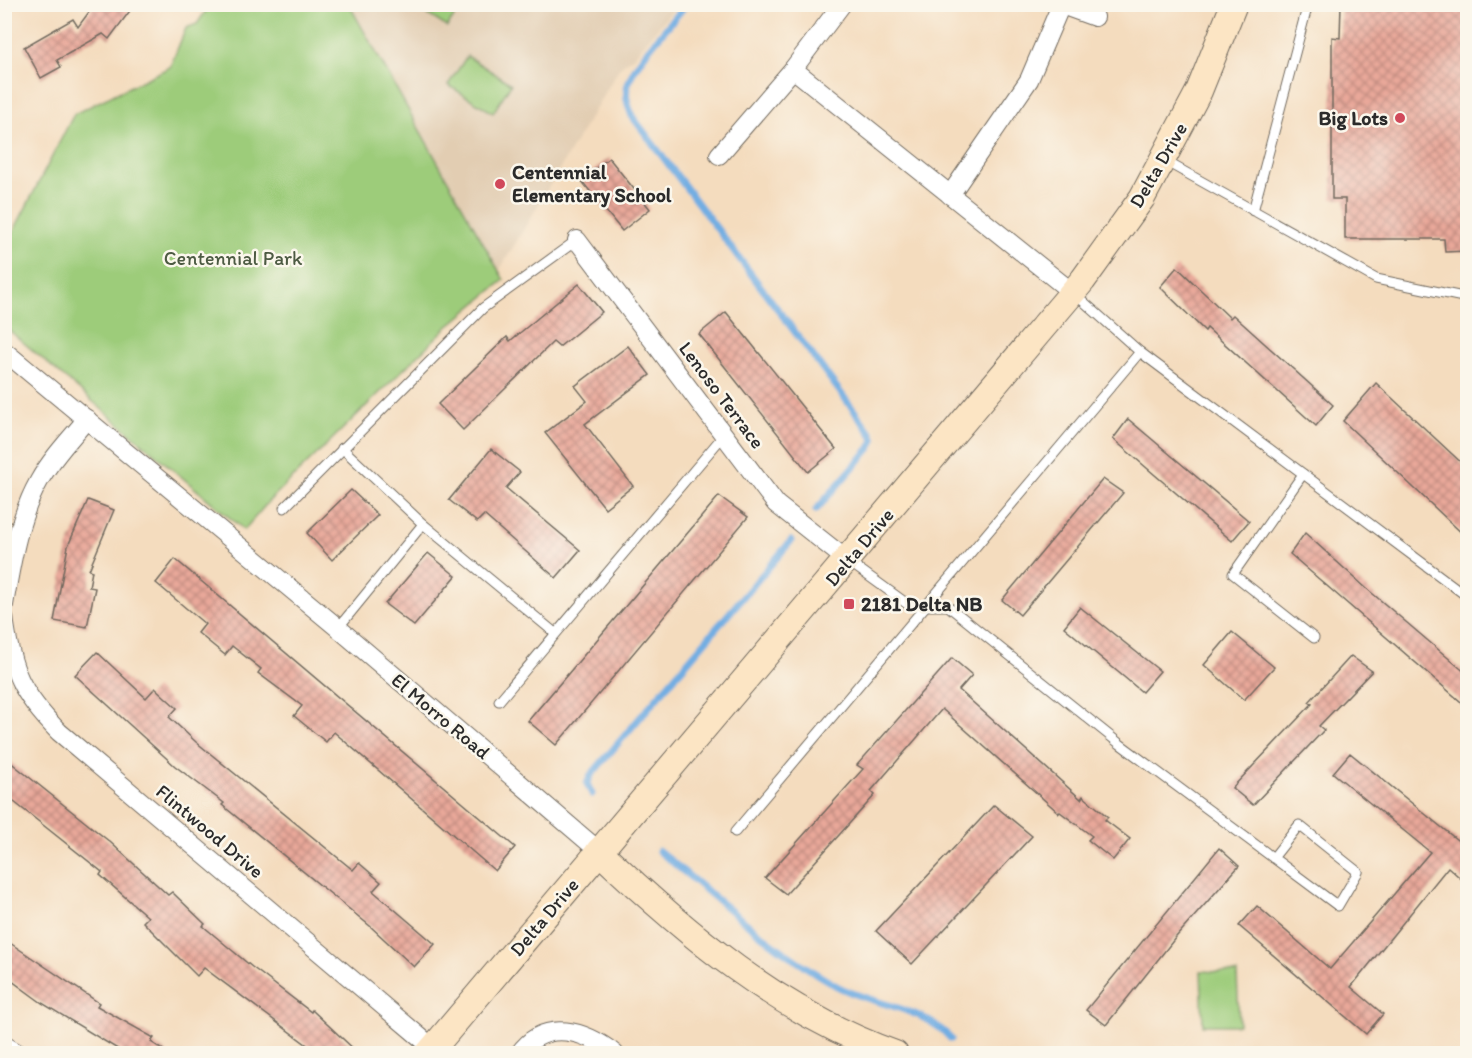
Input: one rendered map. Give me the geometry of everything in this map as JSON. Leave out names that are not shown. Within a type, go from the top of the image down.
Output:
[{"type":"main road","name":"Delta Drive","points":[[431,1051],[1073,293],[1142,198],[1199,91],[1234,4]]},
{"type":"main road","name":"El Morro Road","points":[[599,851],[737,970],[775,996],[869,1044],[895,1053]]},
{"type":"street","points":[[719,155],[793,69],[842,4]]},
{"type":"street","points":[[950,195],[1029,80],[1060,5],[1095,17]]},
{"type":"street","points":[[793,69],[1073,293]]},
{"type":"street","name":"Lenoso Terrace","points":[[577,240],[776,504],[848,561]]},
{"type":"street","name":"El Morro Road","points":[[4,351],[338,628],[599,851]]},
{"type":"street","points":[[4,605],[20,530],[39,481],[87,419]]},
{"type":"street","name":"Flintwood Drive","points":[[4,616],[9,650],[19,679],[32,704],[59,732],[431,1051]]},
{"type":"street","points":[[519,1053],[544,1034],[552,1031],[572,1030],[595,1038],[615,1053]]},
{"type":"street","points":[[4,1045],[19,1053]]},
{"type":"lane","points":[[1254,211],[1308,4]]},
{"type":"lane","points":[[1162,160],[1376,279],[1467,298]]},
{"type":"lane","points":[[284,508],[483,308],[577,240]]},
{"type":"lane","points":[[1073,293],[1140,352],[1467,597]]},
{"type":"lane","points":[[735,832],[1140,352]]},
{"type":"lane","points":[[500,701],[723,436]]},
{"type":"lane","points":[[342,448],[423,524],[555,633]]},
{"type":"lane","points":[[1303,474],[1233,574],[1314,638]]},
{"type":"lane","points":[[338,628],[423,524]]},
{"type":"lane","points":[[848,561],[910,606],[948,606],[1120,744],[1273,858],[1338,906],[1358,872],[1299,825],[1273,858]]},
{"type":"shaded area","name":"Centennial Elementary School","points":[[344,5],[677,5],[634,56],[620,67],[499,271],[351,8]]},
{"type":"green space","name":"Centennial Park","points":[[344,4],[351,8],[504,280],[445,329],[270,500],[244,530],[5,327],[5,248],[74,114],[170,67],[186,28],[197,24],[210,5]]},
{"type":"green space","points":[[413,5],[462,5],[447,27]]},
{"type":"green space","points":[[467,56],[511,84],[493,113],[448,85]]},
{"type":"green space","points":[[1201,971],[1237,973],[1239,1025],[1203,1025]]},
{"type":"building","points":[[95,4],[135,4],[109,39],[103,34],[57,60],[61,67],[41,78],[24,47],[73,19],[78,27]]},
{"type":"building","name":"Big Lots","points":[[1341,4],[1467,4],[1467,251],[1445,252],[1444,239],[1345,239],[1345,199],[1332,199],[1332,37],[1340,38]]},
{"type":"building","points":[[609,158],[650,209],[622,231],[581,180]]},
{"type":"building","points":[[1177,267],[1230,318],[1233,315],[1333,405],[1316,426],[1207,328],[1205,331],[1160,287]]},
{"type":"building","points":[[579,284],[602,312],[559,347],[553,342],[463,430],[438,404],[507,337],[510,341]]},
{"type":"building","points":[[726,312],[836,449],[808,472],[699,334]]},
{"type":"building","points":[[628,346],[650,375],[585,424],[633,486],[605,508],[545,433],[587,401],[575,386]]},
{"type":"building","points":[[1376,383],[1467,468],[1467,538],[1343,421]]},
{"type":"building","points":[[1128,419],[1249,521],[1232,541],[1113,439]]},
{"type":"building","points":[[491,449],[520,472],[506,488],[580,550],[556,578],[484,515],[477,522],[449,500]]},
{"type":"building","points":[[1103,479],[1123,493],[1020,615],[1002,600]]},
{"type":"building","points":[[351,490],[378,515],[332,560],[307,533]]},
{"type":"building","points":[[719,496],[748,517],[556,745],[528,721]]},
{"type":"building","points":[[88,500],[114,510],[89,570],[92,571],[89,587],[95,588],[87,627],[54,621],[68,546]]},
{"type":"building","points":[[1305,533],[1467,674],[1467,707],[1290,554]]},
{"type":"building","points":[[428,553],[456,576],[414,626],[385,604]]},
{"type":"building","points":[[175,559],[515,847],[495,871],[334,732],[326,742],[294,716],[302,706],[258,673],[261,669],[232,646],[225,655],[198,633],[205,624],[156,583]]},
{"type":"building","points":[[1080,607],[1160,671],[1142,692],[1064,627]]},
{"type":"building","points":[[1232,632],[1274,667],[1244,700],[1204,665]]},
{"type":"building","points":[[97,652],[146,698],[155,688],[177,708],[169,717],[196,742],[353,870],[359,863],[381,882],[373,891],[435,944],[414,967],[370,926],[222,805],[224,803],[175,766],[75,675]]},
{"type":"building","points":[[1351,656],[1372,671],[1319,726],[1324,730],[1253,805],[1232,788],[1312,704],[1309,702]]},
{"type":"building","points":[[952,658],[972,675],[959,690],[1081,799],[1083,796],[1108,817],[1105,820],[1130,839],[1113,860],[1088,840],[1092,836],[1059,813],[942,709],[871,791],[875,795],[786,894],[765,878],[863,769],[857,765]]},
{"type":"building","points":[[1350,753],[1467,848],[1467,884],[1448,867],[1351,987],[1383,1014],[1366,1034],[1239,926],[1257,906],[1330,969],[1430,852],[1333,773]]},
{"type":"building","points":[[4,757],[110,842],[168,895],[172,892],[205,924],[203,926],[252,967],[311,1012],[312,1010],[358,1053],[318,1053],[204,968],[197,976],[143,922],[148,917],[100,875],[102,872],[4,794]]},
{"type":"building","points":[[994,805],[1032,836],[912,964],[876,931]]},
{"type":"building","points":[[1219,848],[1239,866],[1176,937],[1106,1025],[1086,1010]]},
{"type":"building","points":[[4,939],[99,1003],[97,1006],[154,1038],[151,1042],[168,1053],[124,1053],[42,1003],[4,975]]},
{"type":"waterway","points":[[686,4],[636,67],[627,88],[628,102],[632,116],[871,433],[874,440],[870,448],[816,510]]},
{"type":"waterway","points":[[592,794],[587,784],[591,775],[791,541]]},
{"type":"waterway","points":[[659,851],[744,922],[811,971],[849,992],[926,1019],[951,1039]]},
{"type":"place","name":"Big Lots","points":[[1400,118]]},
{"type":"place","name":"Centennial Elementary School","points":[[500,184]]},
{"type":"place","name":"2181 Delta NB","points":[[849,604]]}]
